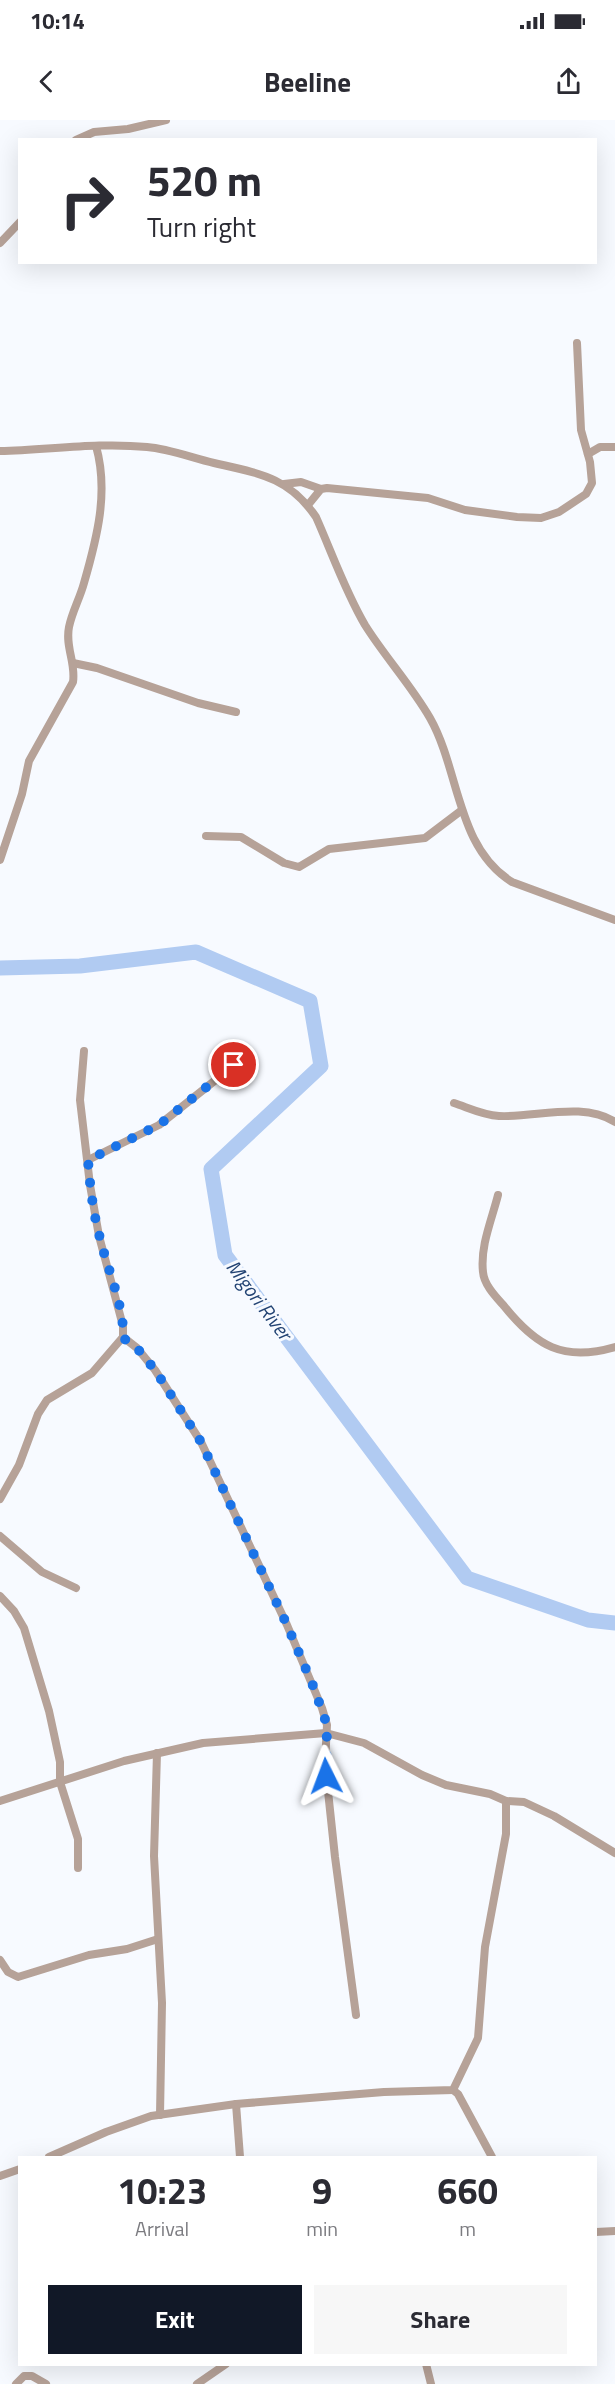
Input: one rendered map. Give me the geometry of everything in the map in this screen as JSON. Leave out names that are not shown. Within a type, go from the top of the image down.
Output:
[{"type":"street","points":[[80,138],[94,132],[128,129],[166,120]]},
{"type":"street","points":[[0,243],[18,224]]},
{"type":"street","points":[[284,484],[297,482],[321,489],[345,489],[428,498],[465,510],[541,518],[559,512],[590,490],[592,478],[581,430],[577,343]]},
{"type":"street","points":[[0,451],[96,446],[149,447],[255,473],[284,484],[308,505],[365,624],[430,718],[445,752],[462,810],[478,849],[499,874],[531,891],[615,920]]},
{"type":"street","points":[[0,860],[22,794],[29,761],[70,692],[75,672],[67,636],[84,582],[102,500],[102,470],[96,446]]},
{"type":"street","points":[[588,454],[600,447],[615,447]]},
{"type":"street","points":[[308,505],[321,489]]},
{"type":"street","points":[[73,663],[97,668],[198,703],[236,712]]},
{"type":"street","points":[[206,836],[241,837],[290,866],[298,867],[329,849],[425,838],[462,810]]},
{"type":"street","points":[[0,1499],[19,1465],[38,1414],[47,1400],[92,1373],[123,1338],[121,1317],[99,1236],[88,1160],[80,1089],[84,1051]]},
{"type":"street","points":[[88,1160],[159,1125],[242,1059]]},
{"type":"street","points":[[454,1103],[500,1116],[582,1113],[615,1122]]},
{"type":"street","points":[[498,1195],[483,1261],[485,1280],[491,1290],[526,1332],[540,1343],[555,1349],[578,1353],[615,1347]]},
{"type":"street","points":[[123,1338],[137,1348],[155,1370],[201,1442],[304,1664],[324,1716],[325,1763],[356,2015]]},
{"type":"street","points":[[0,1536],[42,1572],[76,1588]]},
{"type":"street","points":[[0,1596],[14,1611],[24,1628],[55,1733],[60,1782],[78,1839],[78,1868]]},
{"type":"street","points":[[0,1801],[158,1753],[214,1742],[326,1733],[364,1743],[422,1775],[446,1785],[490,1794],[506,1800],[524,1802],[615,1853]]},
{"type":"street","points":[[158,1753],[154,1856],[162,2003],[160,2115]]},
{"type":"street","points":[[453,2090],[478,2038],[485,1947],[506,1834],[506,1800]]},
{"type":"street","points":[[0,1960],[8,1972],[18,1977],[89,1955],[128,1949],[159,1939]]},
{"type":"street","points":[[51,2156],[124,2124],[160,2115],[236,2104],[384,2092],[453,2090]]},
{"type":"street","points":[[453,2090],[491,2156]]},
{"type":"street","points":[[236,2104],[240,2156]]},
{"type":"street","points":[[0,2176],[18,2170]]},
{"type":"street","points":[[597,2232],[615,2231]]},
{"type":"street","points":[[197,2384],[223,2366]]},
{"type":"street","points":[[426,2366],[431,2384]]},
{"type":"street","points":[[16,2384],[24,2376],[32,2376],[46,2384]]},
{"type":"waterway","name":"Migori River","points":[[0,968],[80,966],[196,952],[310,1001],[321,1066],[211,1169],[225,1255],[467,1578],[588,1620],[615,1623]]},
{"type":"route","points":[[234,1065],[200,1089],[159,1125],[88,1160],[90,1185],[99,1236],[123,1326],[123,1338],[131,1342],[145,1356],[201,1442],[287,1625],[327,1725],[324,1751],[326,1776]]}]
